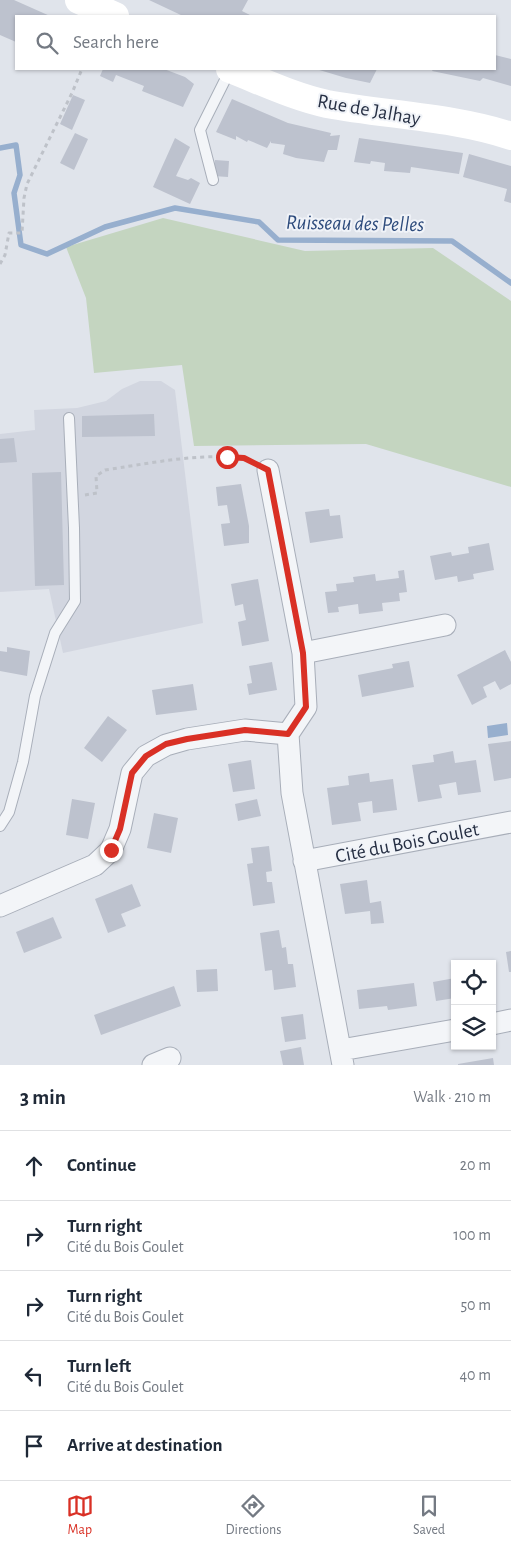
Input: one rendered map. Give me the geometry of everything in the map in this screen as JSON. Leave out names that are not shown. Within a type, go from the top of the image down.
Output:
[{"type":"main road","points":[[80,0],[113,15]]},
{"type":"main road","name":"Rue de Jalhay","points":[[233,70],[294,94],[324,103],[455,123],[511,136]]},
{"type":"street","points":[[268,470],[303,653],[306,707],[288,734],[292,793],[342,1058],[451,1031]]},
{"type":"street","points":[[303,653],[445,625]]},
{"type":"street","points":[[0,906],[95,865],[111,850],[120,829],[132,773],[146,756],[166,744],[245,730],[288,734]]},
{"type":"street","name":"Cité du Bois Goulet","points":[[304,861],[511,822]]},
{"type":"street","points":[[496,1023],[511,1020]]},
{"type":"lane","points":[[214,180],[200,130],[230,70]]},
{"type":"lane","points":[[0,826],[9,812],[22,762],[35,696],[55,633],[75,601],[69,418]]},
{"type":"path","points":[[0,264],[5,255],[9,233],[22,233],[24,198],[27,184],[72,94],[82,70]]},
{"type":"path","points":[[72,496],[97,493],[96,476],[105,470],[178,458],[244,458],[268,470]]},
{"type":"shaded area","points":[[140,381],[161,381],[175,390],[203,623],[63,653],[49,589],[0,592],[0,434],[35,430],[34,410],[77,408],[106,401],[122,389]]},
{"type":"green space","points":[[163,218],[305,251],[433,248],[511,301],[511,487],[366,444],[194,446],[182,365],[94,373],[86,298],[66,247]]},
{"type":"water","points":[[507,723],[508,735],[488,738],[487,726]]},
{"type":"building","points":[[0,0],[14,0],[48,15],[15,15],[15,42],[0,35]]},
{"type":"building","points":[[149,0],[248,0],[242,11],[250,15],[181,15]]},
{"type":"building","points":[[496,55],[511,59],[511,86],[483,78],[480,81],[432,71],[496,70]]},
{"type":"building","points":[[103,70],[167,70],[185,77],[194,84],[183,107],[142,91],[144,86],[116,75],[113,82],[100,76]]},
{"type":"building","points":[[319,70],[376,70],[370,83]]},
{"type":"building","points":[[73,95],[85,100],[72,130],[60,124]]},
{"type":"building","points":[[232,99],[288,123],[331,133],[330,136],[340,135],[337,150],[328,150],[324,162],[296,158],[283,154],[285,145],[271,143],[271,141],[267,148],[248,140],[247,142],[236,136],[236,140],[216,132]]},
{"type":"building","points":[[75,133],[88,139],[74,170],[60,163]]},
{"type":"building","points":[[175,138],[190,147],[176,176],[188,180],[191,178],[200,183],[190,204],[153,187]]},
{"type":"building","points":[[359,138],[463,153],[459,174],[411,167],[410,173],[384,171],[385,163],[371,161],[370,164],[354,162]]},
{"type":"building","points":[[469,154],[511,166],[511,203],[504,201],[507,189],[463,177]]},
{"type":"building","points":[[215,160],[229,161],[228,177],[213,176]]},
{"type":"building","points":[[154,414],[155,436],[82,437],[82,416]]},
{"type":"building","points":[[14,438],[17,462],[0,463],[0,439]]},
{"type":"building","points":[[61,472],[64,585],[35,586],[32,473]]},
{"type":"building","points":[[241,484],[249,526],[249,543],[224,546],[221,524],[230,523],[227,505],[218,506],[216,487]]},
{"type":"building","points":[[329,509],[330,516],[340,515],[343,538],[310,543],[305,512]]},
{"type":"building","points":[[489,543],[494,570],[473,574],[474,579],[458,582],[457,576],[435,580],[430,556],[451,552],[452,556],[469,553],[468,547]]},
{"type":"building","points":[[404,570],[407,592],[399,593],[400,601],[382,603],[383,611],[359,614],[358,604],[338,607],[339,612],[328,613],[325,592],[337,591],[336,584],[354,582],[353,577],[375,574],[376,581],[399,578],[398,571]]},
{"type":"building","points":[[258,579],[269,641],[242,646],[238,622],[246,620],[243,604],[235,606],[231,584]]},
{"type":"building","points":[[7,647],[30,651],[27,676],[0,671],[0,651],[7,652]]},
{"type":"building","points":[[505,650],[511,662],[511,684],[500,690],[495,681],[483,687],[487,697],[472,705],[457,675]]},
{"type":"building","points":[[409,661],[414,687],[362,697],[358,675],[393,668],[392,664]]},
{"type":"building","points":[[272,662],[277,690],[249,695],[247,684],[252,683],[249,666]]},
{"type":"building","points":[[193,684],[197,710],[156,715],[152,690]]},
{"type":"building","points":[[108,716],[127,730],[102,762],[84,748]]},
{"type":"building","points":[[511,741],[511,778],[494,781],[488,744]]},
{"type":"building","points":[[453,751],[455,763],[476,760],[481,792],[458,795],[456,782],[439,785],[442,798],[418,802],[412,765],[434,762],[433,755]]},
{"type":"building","points":[[251,760],[255,789],[233,792],[228,764]]},
{"type":"building","points":[[369,773],[370,782],[393,779],[397,810],[373,813],[372,801],[358,803],[361,821],[332,825],[327,788],[349,785],[348,776]]},
{"type":"building","points":[[72,799],[95,803],[88,839],[66,835]]},
{"type":"building","points":[[257,799],[261,816],[238,821],[235,804]]},
{"type":"building","points":[[154,813],[178,818],[171,853],[147,848]]},
{"type":"building","points":[[269,846],[272,871],[266,872],[267,882],[272,882],[275,903],[253,906],[247,864],[253,863],[251,848]]},
{"type":"building","points":[[367,880],[370,903],[381,901],[384,923],[371,924],[370,911],[345,914],[340,884]]},
{"type":"building","points":[[132,884],[141,906],[121,914],[126,926],[108,933],[95,899]]},
{"type":"building","points":[[53,917],[62,938],[24,953],[16,932]]},
{"type":"building","points":[[279,930],[282,948],[286,947],[288,964],[293,964],[296,987],[274,990],[272,970],[265,971],[260,933]]},
{"type":"building","points":[[511,951],[511,972],[509,972],[506,952]]},
{"type":"building","points":[[217,969],[218,991],[197,992],[196,970]]},
{"type":"building","points":[[451,979],[451,999],[436,1001],[433,982]]},
{"type":"building","points":[[414,983],[417,1006],[388,1010],[387,1006],[359,1009],[357,990]]},
{"type":"building","points":[[174,986],[181,1006],[101,1035],[94,1015]]},
{"type":"building","points":[[303,1014],[306,1039],[285,1042],[281,1017]]},
{"type":"building","points":[[301,1047],[304,1065],[283,1065],[280,1051]]},
{"type":"building","points":[[493,1058],[494,1065],[458,1065],[458,1064]]},
{"type":"waterway","name":"Ruisseau des Pelles","points":[[0,148],[16,145],[20,175],[14,193],[21,245],[47,254],[105,227],[175,208],[259,222],[278,240],[452,241],[511,283]]},
{"type":"route","points":[[111,850],[120,829],[132,773],[146,756],[166,744],[245,730],[288,734],[306,707],[303,653],[268,470],[244,458],[227,457]]}]
